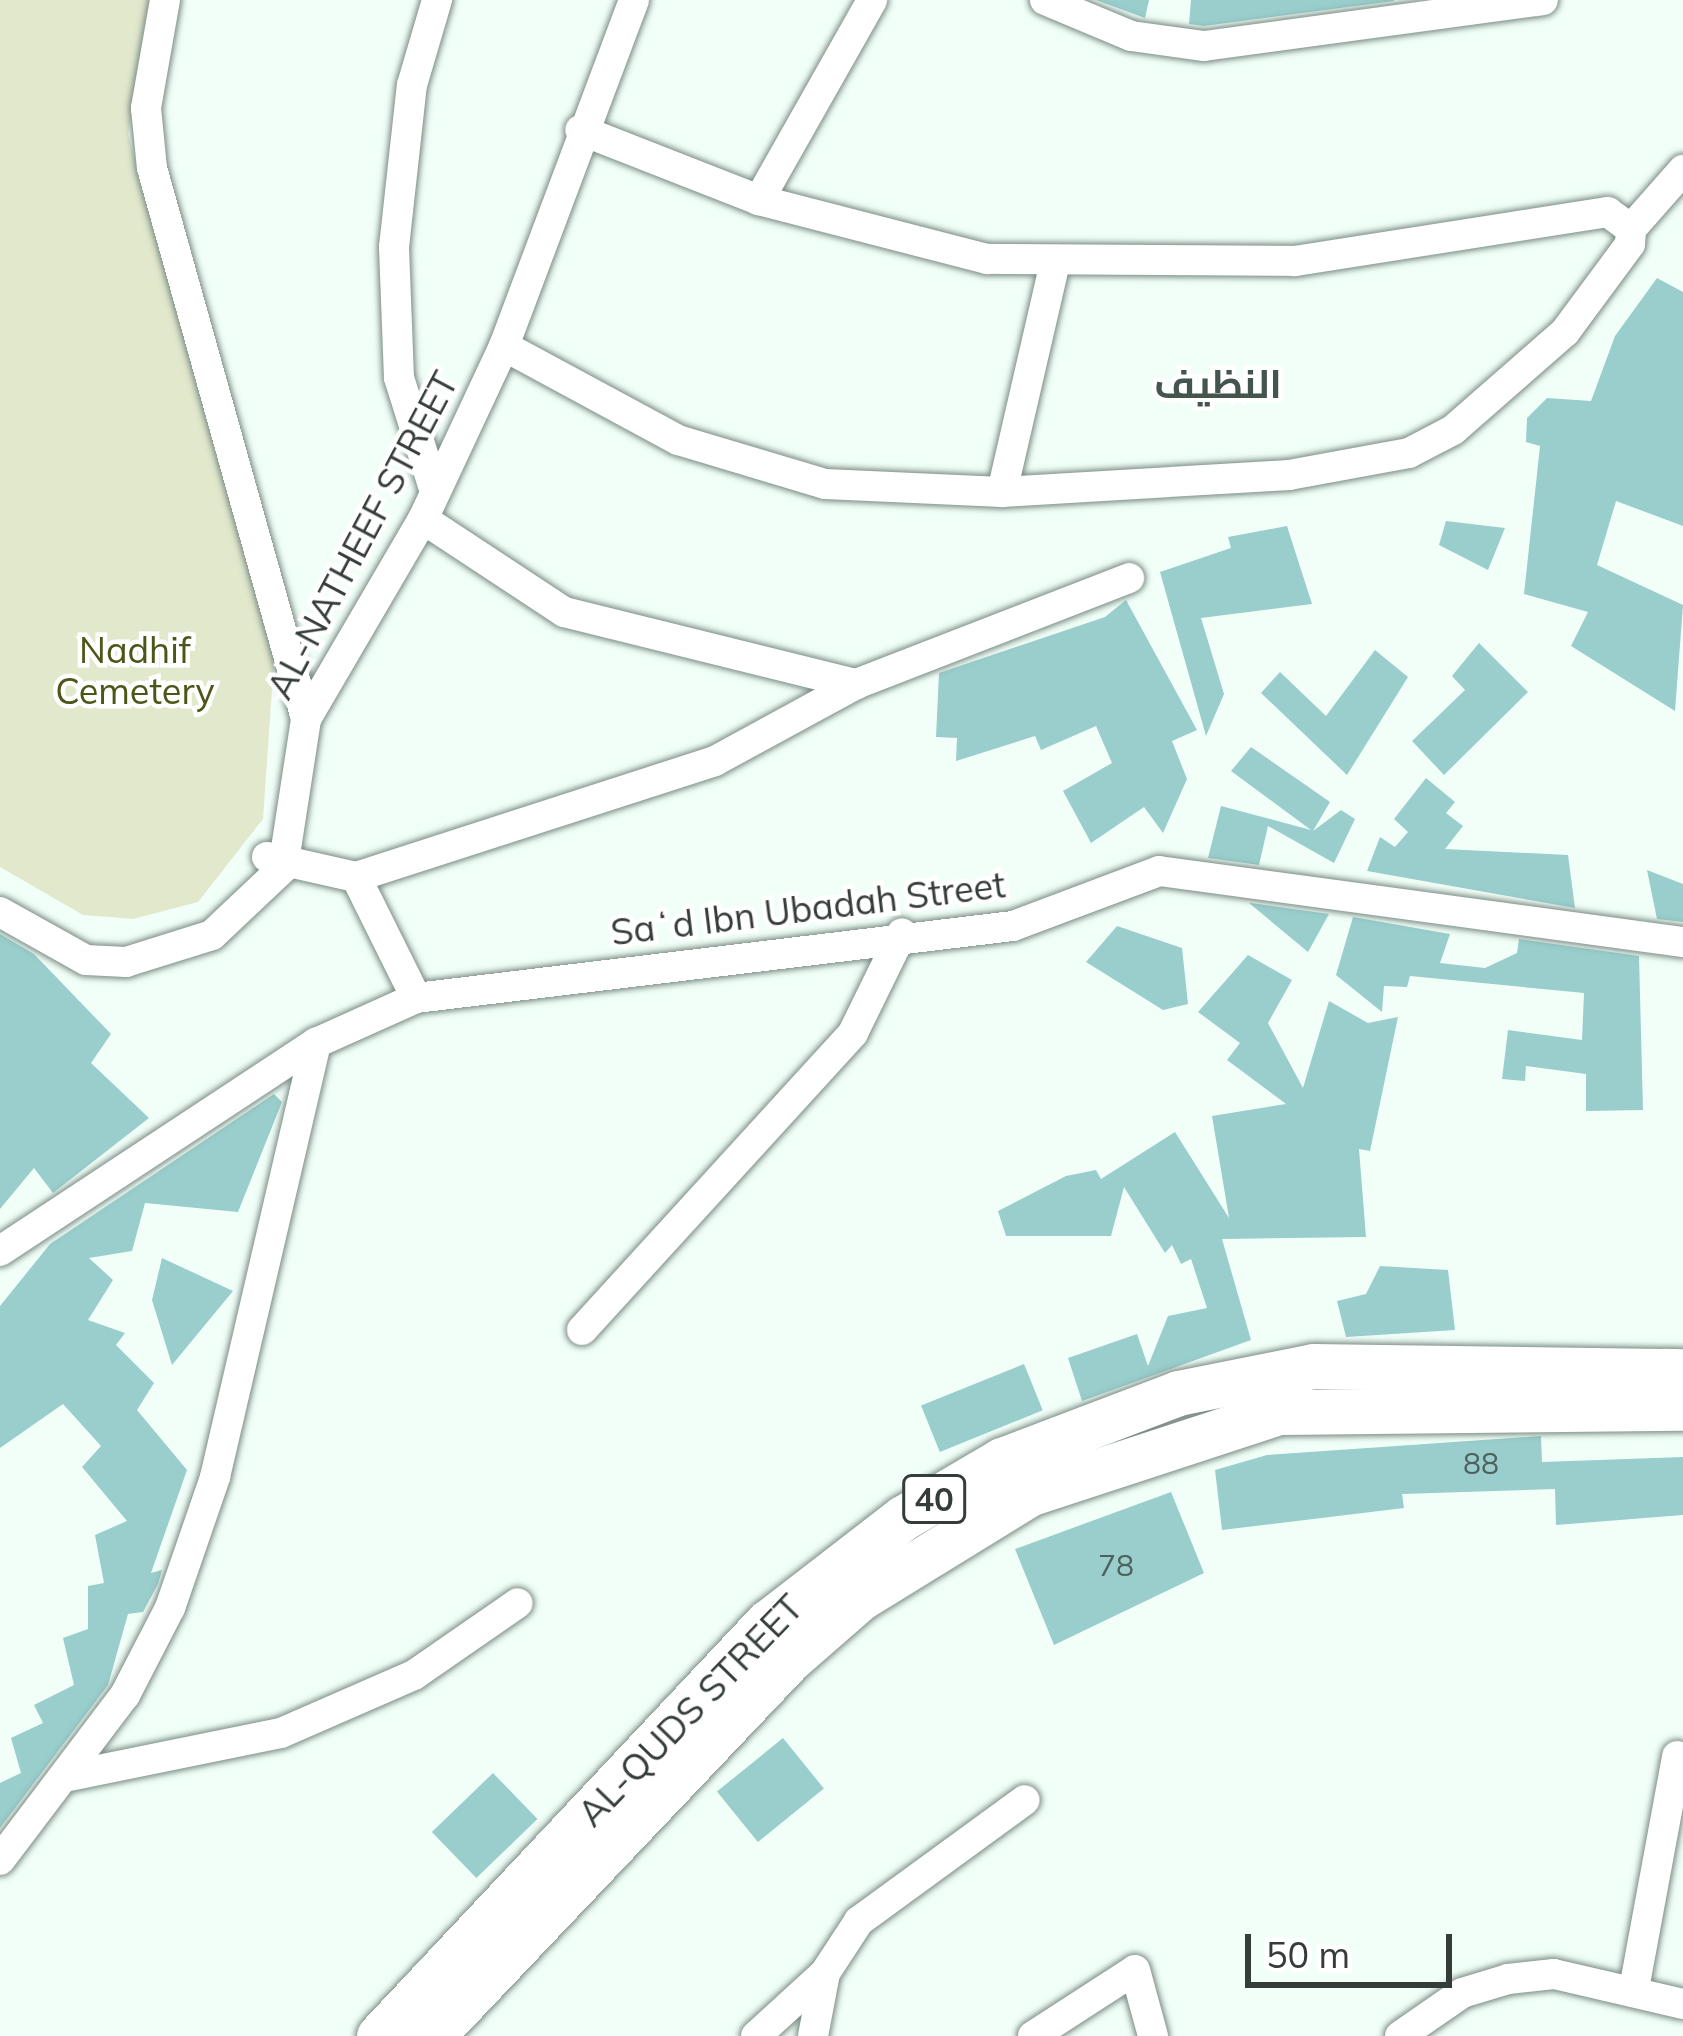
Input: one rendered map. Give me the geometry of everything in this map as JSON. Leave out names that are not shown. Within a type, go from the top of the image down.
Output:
[{"type":"highway","name":"AL-QUDS STREET","points":[[379,2036],[767,1623],[903,1518],[1002,1460],[1178,1394],[1313,1366],[1683,1371]]},
{"type":"highway","name":"AL-QUDS STREET","points":[[432,2036],[789,1660],[860,1598],[1031,1493],[1279,1412],[1683,1408]]},
{"type":"street","points":[[165,0],[146,108],[152,168],[306,719]]},
{"type":"street","points":[[436,0],[409,106],[394,247],[399,378],[429,505],[514,589],[564,612],[856,684]]},
{"type":"street","name":"AL-NATHEEF STREET","points":[[279,856],[306,719],[429,505],[504,346],[580,130],[634,0]]},
{"type":"street","points":[[759,200],[872,0]]},
{"type":"street","points":[[1045,0],[1131,36],[1204,46],[1543,0]]},
{"type":"street","points":[[580,130],[759,200],[888,240],[1055,263],[1295,261],[1608,212],[1631,236]]},
{"type":"street","points":[[504,346],[678,440],[775,474],[1002,492],[1361,466],[1409,453],[1490,404],[1565,332],[1631,236],[1681,182]]},
{"type":"street","points":[[1002,492],[1055,263]]},
{"type":"street","points":[[0,912],[78,950],[126,962],[212,935],[279,856],[356,877],[751,748],[856,684],[1129,578]]},
{"type":"street","name":"Saʻd Ibn Ubadah Street","points":[[5,1252],[316,1043],[416,998],[902,933],[1013,926],[1159,871],[1683,942]]},
{"type":"street","points":[[356,877],[416,998]]},
{"type":"street","points":[[582,1330],[853,1033],[902,933]]},
{"type":"street","points":[[0,1860],[69,1776],[151,1651],[199,1533],[316,1043]]},
{"type":"street","points":[[69,1776],[281,1733],[414,1675],[518,1604]]},
{"type":"street","points":[[1634,1989],[1677,1756]]},
{"type":"street","points":[[756,2036],[825,1973],[870,1912],[1025,1800]]},
{"type":"street","points":[[1033,2036],[1136,1970],[1153,2036]]},
{"type":"street","points":[[813,2036],[825,1973]]},
{"type":"street","points":[[1400,2036],[1462,1993],[1508,1979],[1555,1974],[1683,2004]]},
{"type":"green space","name":"Nadhif Cemetery","points":[[0,0],[151,0],[128,134],[274,661],[263,819],[198,902],[133,919],[83,915],[0,867]]},
{"type":"building","points":[[1096,0],[1149,0],[1145,18]]},
{"type":"building","points":[[1191,0],[1394,1],[1204,26],[1189,24]]},
{"type":"building","points":[[1657,278],[1683,292],[1683,526],[1616,501],[1597,565],[1683,605],[1675,711],[1571,646],[1588,612],[1524,594],[1540,446],[1526,442],[1527,418],[1547,398],[1591,401],[1615,336]]},
{"type":"building","points":[[1446,521],[1505,528],[1488,570],[1439,545]]},
{"type":"building","points":[[1287,526],[1312,604],[1201,618],[1224,694],[1206,736],[1160,572],[1231,548],[1228,537]]},
{"type":"building","points":[[1126,600],[1197,730],[1172,741],[1187,779],[1163,833],[1144,807],[1091,843],[1063,791],[1112,763],[1096,726],[1041,750],[1035,736],[956,761],[957,738],[936,737],[939,673],[1105,617]]},
{"type":"building","points":[[1479,643],[1528,692],[1444,775],[1412,741],[1465,690],[1452,676]]},
{"type":"building","points":[[1375,650],[1408,677],[1347,775],[1261,693],[1280,672],[1326,716]]},
{"type":"building","points":[[1251,747],[1330,802],[1313,831],[1341,810],[1355,819],[1334,863],[1268,826],[1259,865],[1208,858],[1221,806],[1311,830],[1231,771]]},
{"type":"building","points":[[1426,778],[1455,802],[1446,813],[1463,826],[1445,849],[1568,855],[1575,908],[1367,871],[1380,837],[1395,847],[1408,832],[1394,819]]},
{"type":"building","points":[[1647,870],[1683,884],[1683,922],[1657,919]]},
{"type":"building","points":[[1251,903],[1329,914],[1308,952]]},
{"type":"building","points":[[1353,917],[1450,934],[1440,963],[1485,968],[1517,953],[1519,939],[1639,956],[1643,1110],[1586,1111],[1586,1074],[1526,1066],[1525,1081],[1502,1079],[1508,1030],[1582,1040],[1584,993],[1410,976],[1407,987],[1384,986],[1382,1012],[1336,975]]},
{"type":"building","points":[[1117,926],[1182,948],[1188,1004],[1163,1010],[1086,962]]},
{"type":"building","points":[[0,934],[34,954],[111,1034],[91,1063],[149,1118],[53,1193],[34,1168],[0,1209]]},
{"type":"building","points":[[1248,955],[1292,980],[1268,1023],[1303,1088],[1329,1001],[1368,1023],[1398,1017],[1370,1151],[1359,1149],[1366,1237],[1222,1239],[1251,1340],[1082,1401],[1068,1358],[1137,1334],[1148,1366],[1168,1316],[1207,1308],[1191,1259],[1181,1264],[1172,1245],[1165,1253],[1124,1187],[1111,1236],[1006,1236],[998,1211],[1066,1176],[1096,1170],[1101,1179],[1175,1132],[1229,1218],[1212,1116],[1286,1104],[1227,1060],[1240,1043],[1198,1012]]},
{"type":"building","points":[[274,1094],[282,1102],[238,1212],[145,1203],[132,1251],[89,1258],[113,1280],[88,1320],[125,1333],[116,1345],[154,1383],[137,1410],[187,1470],[151,1573],[162,1570],[158,1584],[143,1612],[128,1614],[108,1685],[0,1828],[0,1783],[21,1773],[11,1738],[43,1723],[34,1705],[74,1685],[63,1638],[88,1629],[88,1586],[104,1583],[95,1535],[127,1521],[82,1467],[101,1446],[63,1404],[0,1448],[0,1306],[50,1244]]},
{"type":"building","points":[[162,1258],[233,1291],[172,1365],[152,1300]]},
{"type":"building","points":[[1380,1266],[1448,1270],[1455,1330],[1346,1337],[1337,1301],[1366,1294]]},
{"type":"building","points":[[1024,1364],[1043,1410],[940,1452],[921,1406]]},
{"type":"building","points":[[1541,1436],[1542,1462],[1683,1457],[1683,1515],[1556,1525],[1555,1489],[1402,1494],[1404,1508],[1222,1530],[1215,1470],[1267,1455]]},
{"type":"building","points":[[1171,1492],[1204,1573],[1054,1645],[1015,1549]]},
{"type":"building","points":[[783,1738],[824,1789],[758,1842],[717,1791]]},
{"type":"building","points":[[493,1773],[537,1819],[476,1878],[432,1832]]},
{"type":"district","name":"النظيف","points":[[1218,384]]}]
